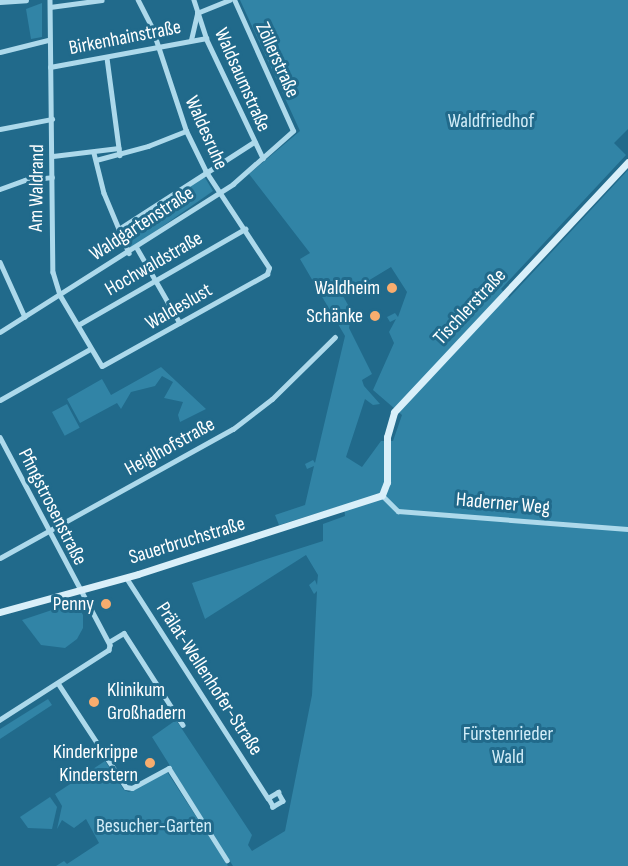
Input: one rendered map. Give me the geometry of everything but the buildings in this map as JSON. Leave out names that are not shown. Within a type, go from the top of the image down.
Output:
[{"type":"street","points":[[0,2],[26,0]]},
{"type":"street","name":"Am Waldrand","points":[[50,0],[48,40],[53,156],[51,247],[60,295],[99,365]]},
{"type":"street","points":[[50,7],[102,0]]},
{"type":"street","name":"Waldesruhe","points":[[138,0],[158,46],[186,130],[206,172],[269,268]]},
{"type":"street","name":"Waldsaumstraße","points":[[194,0],[206,38],[262,158]]},
{"type":"street","points":[[197,13],[232,0]]},
{"type":"street","name":"Zöllerstraße","points":[[232,0],[293,132]]},
{"type":"street","name":"Waldsaumstraße","points":[[191,40],[197,13]]},
{"type":"street","name":"Birkenhainstraße","points":[[50,67],[206,38]]},
{"type":"street","points":[[0,52],[48,40]]},
{"type":"street","points":[[106,58],[120,155]]},
{"type":"street","points":[[0,129],[52,119]]},
{"type":"street","points":[[96,160],[120,155],[186,130]]},
{"type":"street","name":"Waldgartenstraße","points":[[0,333],[137,248],[218,192],[293,132]]},
{"type":"street","name":"Waldgartenstraße","points":[[119,229],[254,142]]},
{"type":"street","points":[[53,156],[94,153],[119,148]]},
{"type":"street","points":[[94,153],[129,253]]},
{"type":"street","name":"Tischlerstraße","points":[[382,495],[387,482],[387,436],[394,412],[628,162]]},
{"type":"street","points":[[0,189],[25,180],[52,177]]},
{"type":"street","name":"Hochwaldstraße","points":[[78,325],[245,229]]},
{"type":"street","points":[[137,248],[180,323]]},
{"type":"street","points":[[0,262],[2,274],[26,317]]},
{"type":"street","name":"Waldeslust","points":[[99,365],[105,366],[267,274],[269,268]]},
{"type":"street","name":"Heiglhofstraße","points":[[0,558],[246,421],[335,337]]},
{"type":"street","points":[[0,400],[90,349]]},
{"type":"street","name":"Pfingstrosenstraße","points":[[0,437],[78,590],[109,642]]},
{"type":"street","name":"Haderner Weg","points":[[382,495],[398,511],[628,529]]},
{"type":"street","name":"Sauerbruchstraße","points":[[0,612],[126,577],[382,495]]},
{"type":"street","name":"Prälat-Wellenhofer-Straße","points":[[126,577],[268,798]]},
{"type":"street","points":[[0,720],[109,650],[109,642],[124,633],[183,724]]},
{"type":"street","points":[[58,683],[126,787],[131,788],[169,768],[227,860]]},
{"type":"green space","points":[[240,0],[628,0],[628,129],[614,143],[626,155],[501,289],[509,298],[628,170],[628,866],[233,866],[152,737],[176,720],[252,835],[248,845],[252,851],[285,831],[312,695],[317,591],[314,594],[309,585],[315,580],[317,585],[318,575],[306,555],[205,619],[192,583],[323,541],[323,524],[345,516],[344,505],[279,525],[275,515],[305,505],[314,466],[307,469],[305,464],[313,460],[315,463],[345,336],[300,259],[310,253],[249,174],[300,131]],"holes":[[[391,267],[407,292],[398,317],[395,313],[387,317],[390,322],[396,319],[389,332],[394,343],[373,390],[402,415],[393,441],[381,441],[362,467],[346,457],[365,399],[373,405],[380,404],[364,386],[362,380],[372,374],[349,328],[352,312],[343,296]]]},
{"type":"green space","points":[[42,3],[42,37],[31,39],[26,9]]},
{"type":"green space","points":[[204,176],[213,191],[130,249],[122,231]]},
{"type":"green space","points":[[161,367],[206,409],[180,422],[178,415],[183,402],[164,398],[173,382],[162,376],[155,386],[131,392],[121,409],[117,403],[80,423],[67,399],[102,379],[111,395]]},
{"type":"green space","points":[[67,404],[80,428],[65,436],[52,412]]},
{"type":"green space","points":[[76,602],[83,615],[83,628],[77,639],[65,648],[41,645],[22,620]]},
{"type":"green space","points":[[48,699],[52,705],[0,739],[0,729]]},
{"type":"green space","name":"Besucher-Garten","points":[[105,761],[124,790],[129,792],[166,770],[228,866],[56,866],[64,861],[67,864],[99,843],[86,819],[74,828],[62,820],[57,829],[62,806],[55,794]]},
{"type":"green space","name":"Besucher-Garten","points":[[50,797],[57,807],[52,829],[28,828],[20,817]]},
{"type":"place","name":"Waldheim","points":[[392,288]]},
{"type":"place","name":"Schänke","points":[[375,316]]},
{"type":"place","name":"Penny","points":[[106,604]]},
{"type":"place","name":"Klinikum Großhadern","points":[[94,702]]},
{"type":"place","name":"Kinderkrippe Kinderstern","points":[[150,763]]},
{"type":"park label","name":"Waldfriedhof","points":[[491,121]]},
{"type":"park label","name":"Fürstenrieder Wald","points":[[508,746]]}]
